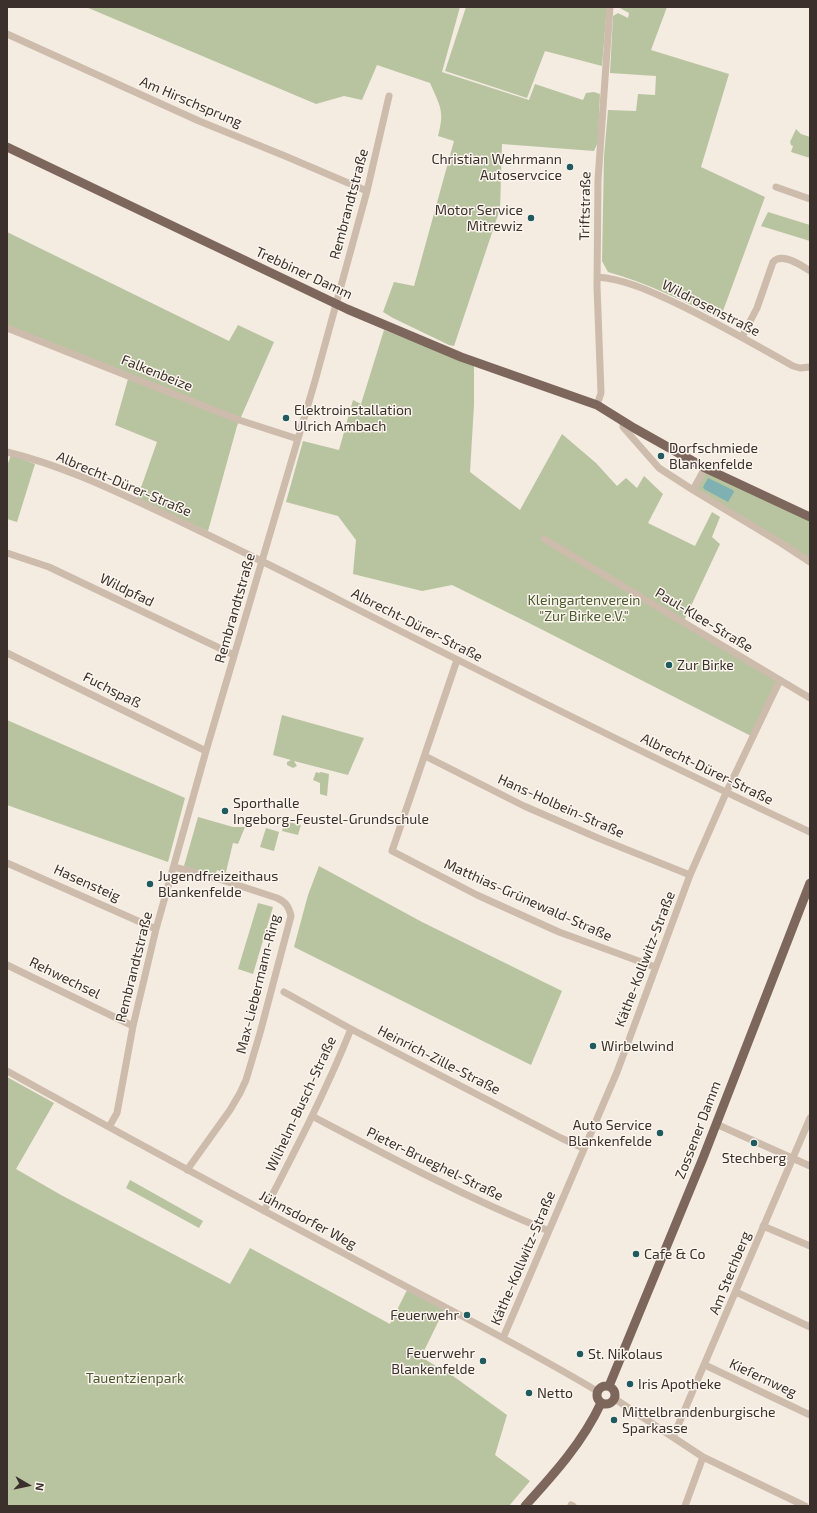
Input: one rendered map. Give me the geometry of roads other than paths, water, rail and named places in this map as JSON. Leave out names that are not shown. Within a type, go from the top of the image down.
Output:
[{"type":"main road","name":"Trebbiner Damm","points":[[7,147],[336,304],[454,354],[597,404],[623,421],[705,468],[810,517]]},
{"type":"main road","name":"Zossener Damm","points":[[609,1386],[716,1124],[810,883]]},
{"type":"main road","points":[[609,1386],[615,1391],[614,1399],[610,1404],[601,1403],[597,1397],[598,1391],[601,1387],[609,1386]]},
{"type":"main road","points":[[528,1503],[586,1432],[601,1403]]},
{"type":"street","name":"Triftstraße","points":[[597,404],[601,393],[597,277],[598,180],[610,7]]},
{"type":"street","name":"Am Hirschsprung","points":[[7,34],[199,121],[367,191]]},
{"type":"street","name":"Rembrandtstraße","points":[[109,1127],[117,1112],[133,1026],[156,929],[206,751],[298,439],[336,304],[367,191],[389,96]]},
{"type":"street","points":[[776,187],[810,199]]},
{"type":"street","points":[[742,337],[757,308],[773,262],[776,258],[780,257],[791,261],[810,271]]},
{"type":"street","name":"Wildrosenstraße","points":[[597,277],[614,279],[656,294],[706,317],[793,366],[800,368],[810,367]]},
{"type":"street","name":"Falkenbeize","points":[[7,328],[239,420],[298,439]]},
{"type":"street","points":[[623,421],[623,427],[659,468],[692,490],[810,562]]},
{"type":"street","name":"Albrecht-Dürer-Straße","points":[[7,452],[39,461],[112,489],[262,560],[457,660],[726,793],[810,832]]},
{"type":"street","points":[[692,490],[705,468]]},
{"type":"street","name":"Paul-Klee-Straße","points":[[544,539],[810,698]]},
{"type":"street","name":"Wildpfad","points":[[7,553],[49,567],[234,655]]},
{"type":"street","name":"Fuchspaß","points":[[7,653],[206,751]]},
{"type":"street","points":[[425,756],[457,660]]},
{"type":"street","name":"Käthe-Kollwitz-Straße","points":[[503,1338],[583,1148],[617,1072],[690,875],[726,793],[780,680]]},
{"type":"street","name":"Matthias-Grünewald-Straße","points":[[425,756],[392,851],[477,895],[559,932],[655,967]]},
{"type":"street","name":"Hans-Holbein-Straße","points":[[425,756],[524,806],[690,875]]},
{"type":"street","name":"Hasensteig","points":[[7,863],[156,929]]},
{"type":"street","name":"Max-Liebermann-Ring","points":[[174,867],[219,879],[277,898],[284,901],[291,916],[246,1080],[230,1110],[187,1170]]},
{"type":"street","name":"Rehwechsel","points":[[7,965],[133,1026]]},
{"type":"street","name":"Heinrich-Zille-Straße","points":[[284,992],[350,1029],[583,1148]]},
{"type":"street","name":"Wilhelm-Busch-Straße","points":[[264,1211],[333,1072],[350,1029]]},
{"type":"street","name":"Jühnsdorfer Weg","points":[[7,1071],[187,1170],[503,1338],[598,1391]]},
{"type":"street","name":"Pieter-Brueghel-Straße","points":[[312,1116],[419,1172],[500,1212],[549,1231]]},
{"type":"street","name":"Am Stechberg","points":[[674,1437],[810,1118]]},
{"type":"street","points":[[716,1124],[793,1157],[810,1166]]},
{"type":"street","points":[[763,1226],[810,1246]]},
{"type":"street","points":[[736,1292],[810,1327]]},
{"type":"street","name":"Kiefernweg","points":[[705,1365],[810,1415]]},
{"type":"street","points":[[614,1399],[703,1457],[805,1506]]},
{"type":"street","points":[[685,1506],[703,1457]]},
{"type":"water","points":[[708,478],[733,490],[734,492],[728,502],[704,489],[703,487]]},
{"type":"place","name":"Christian Wehrmann Autoservcice","points":[[570,167]]},
{"type":"place","name":"Motor Service Mitrewiz","points":[[531,218]]},
{"type":"place","name":"Elektroinstallation Ulrich Ambach","points":[[286,418]]},
{"type":"place","name":"Dorfschmiede Blankenfelde","points":[[661,456]]},
{"type":"place","name":"Zur Birke","points":[[669,665]]},
{"type":"place","name":"Sporthalle Ingeborg-Feustel-Grundschule","points":[[225,811]]},
{"type":"place","name":"Jugendfreizeithaus Blankenfelde","points":[[150,884]]},
{"type":"place","name":"Wirbelwind","points":[[593,1046]]},
{"type":"place","name":"Auto Service Blankenfelde","points":[[660,1133]]},
{"type":"place","name":"Stechberg","points":[[754,1143]]},
{"type":"place","name":"Cafe & Co","points":[[636,1254]]},
{"type":"place","name":"Feuerwehr","points":[[467,1315]]},
{"type":"place","name":"St. Nikolaus","points":[[580,1354]]},
{"type":"place","name":"Feuerwehr Blankenfelde","points":[[483,1361]]},
{"type":"place","name":"Iris Apotheke","points":[[630,1384]]},
{"type":"place","name":"Netto","points":[[529,1393]]},
{"type":"place","name":"Mittelbrandenburgische Sparkasse","points":[[614,1420]]},
{"type":"park label","name":"Kleingartenverein \"Zur Birke e.V.\"","points":[[584,608]]},
{"type":"park label","name":"Tauentzienpark","points":[[135,1378]]}]
